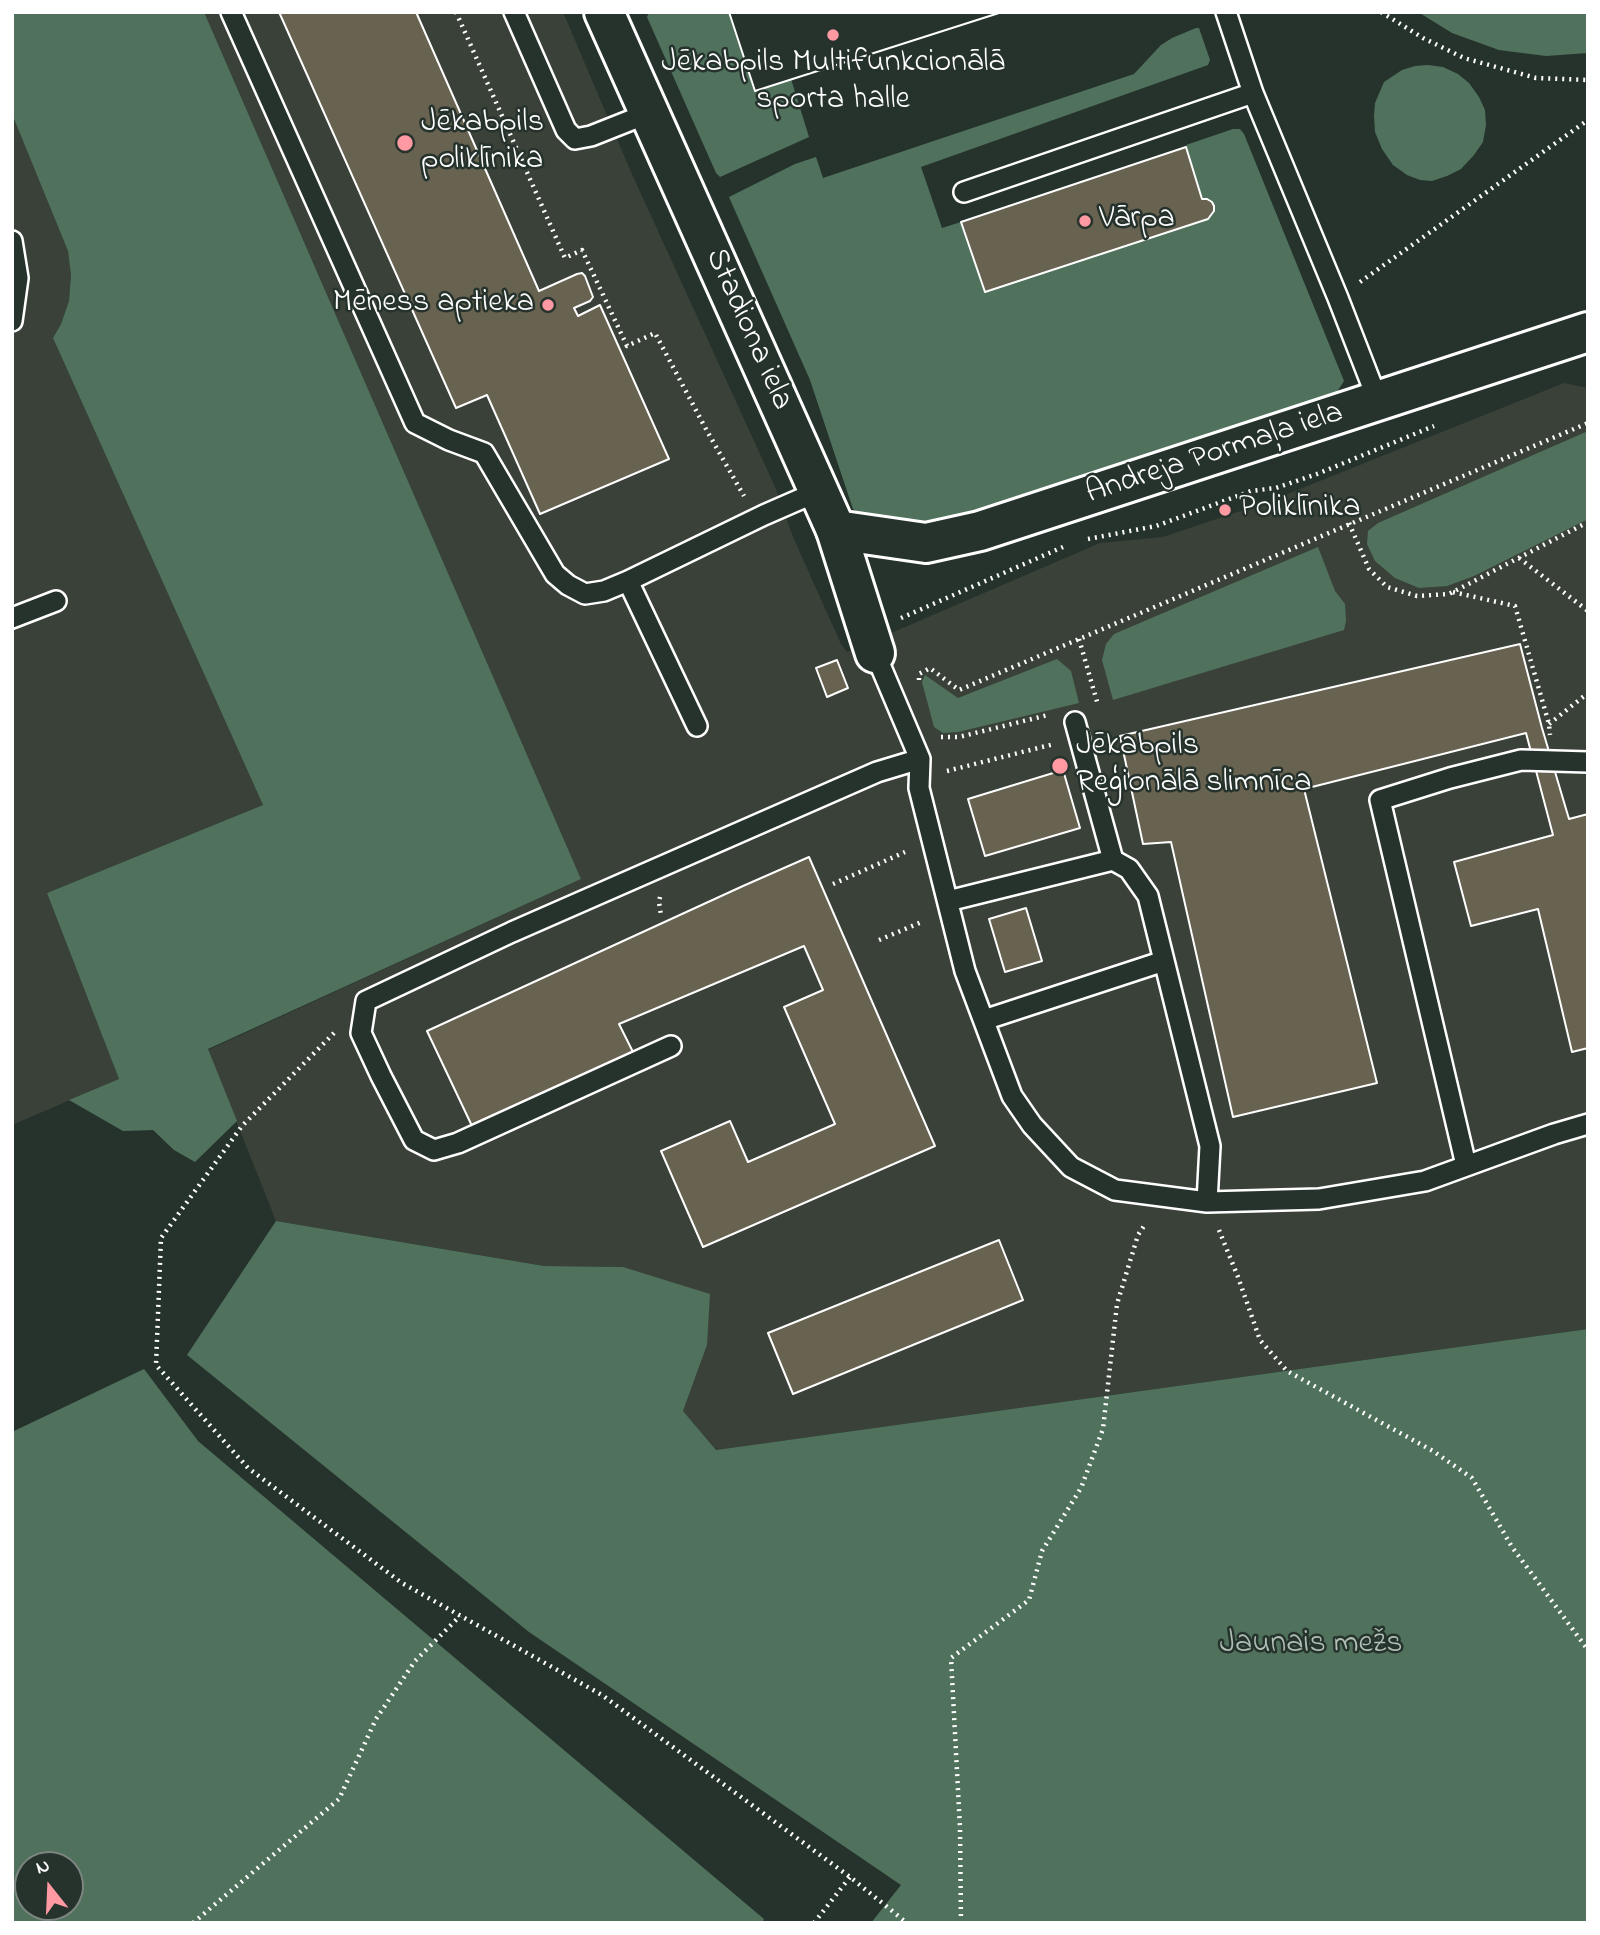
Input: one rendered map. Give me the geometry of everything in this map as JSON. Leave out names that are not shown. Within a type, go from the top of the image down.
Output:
[{"type":"street","name":"Stadiona iela","points":[[604,12],[836,530],[871,642]]},
{"type":"street","name":"Andreja Pormaļa iela","points":[[836,530],[926,543],[980,531],[1588,332]]},
{"type":"lane","points":[[230,12],[415,423],[484,453],[555,574],[568,586],[585,594],[604,591],[819,491]]},
{"type":"lane","points":[[514,12],[566,130],[575,139],[591,136],[649,113]]},
{"type":"lane","points":[[1226,12],[1252,93],[1378,401]]},
{"type":"lane","points":[[964,192],[1252,93]]},
{"type":"lane","points":[[12,241],[18,278],[12,321]]},
{"type":"lane","points":[[628,581],[697,726]]},
{"type":"lane","points":[[12,618],[56,601]]},
{"type":"lane","points":[[871,642],[920,759],[919,788],[965,971],[1012,1096],[1032,1125],[1071,1167],[1115,1190],[1208,1202],[1319,1199],[1425,1181],[1588,1124]]},
{"type":"lane","points":[[1073,714],[1113,860]]},
{"type":"lane","points":[[671,1046],[458,1143],[433,1150],[414,1140],[361,1033],[366,1001],[512,932],[877,772],[920,759]]},
{"type":"lane","points":[[1466,1166],[1380,800],[1521,760],[1588,762]]},
{"type":"lane","points":[[949,905],[1113,860],[1129,869],[1148,896],[1210,1146],[1208,1202]]},
{"type":"lane","points":[[984,1020],[1164,961]]},
{"type":"path","points":[[456,12],[565,258],[582,250],[627,346],[655,333],[748,502],[764,515]]},
{"type":"path","points":[[1381,12],[1423,38],[1464,58],[1536,78],[1588,80]]},
{"type":"path","points":[[1338,298],[1588,120]]},
{"type":"path","points":[[1077,541],[1156,526],[1251,491],[1276,488],[1317,474],[1444,421],[1432,383]]},
{"type":"path","points":[[918,684],[919,674],[930,668],[959,690],[1588,423]]},
{"type":"path","points":[[1349,523],[1369,569],[1387,587],[1417,596],[1449,594],[1588,522]]},
{"type":"path","points":[[871,642],[975,586],[1064,546]]},
{"type":"path","points":[[1519,558],[1588,611]]},
{"type":"path","points":[[1453,592],[1516,607],[1549,724],[1552,760]]},
{"type":"path","points":[[1549,724],[1588,693]]},
{"type":"path","points":[[939,737],[959,737],[1073,714],[1098,703]]},
{"type":"path","points":[[832,884],[932,839]]},
{"type":"path","points":[[879,940],[949,905]]},
{"type":"path","points":[[366,1001],[242,1126],[161,1238],[156,1365],[248,1468],[402,1583],[602,1695],[850,1877],[907,1923]]},
{"type":"path","points":[[961,1923],[960,1828],[951,1658],[1029,1600],[1042,1551],[1081,1488],[1103,1429],[1118,1304],[1138,1235],[1164,1196]]},
{"type":"path","points":[[1208,1202],[1260,1340],[1287,1371],[1433,1451],[1472,1478],[1512,1547],[1588,1650]]},
{"type":"path","points":[[193,1923],[339,1799],[376,1719],[415,1661],[460,1616]]},
{"type":"path","points":[[814,1923],[850,1877]]},
{"type":"shaded area","name":"Jēkabpils Reģionālā slimnīca","points":[[204,12],[563,12],[631,172],[776,489],[793,537],[841,644],[847,652],[1100,543],[1163,537],[1270,501],[1564,383],[1588,388],[1588,1329],[716,1450],[683,1411],[707,1345],[623,1267],[544,1266],[276,1221],[208,1050],[581,879]]},
{"type":"shaded area","points":[[12,114],[68,251],[71,275],[69,301],[53,338],[263,805],[47,893],[119,1079],[12,1125]]},
{"type":"green space","points":[[12,12],[204,12],[581,879],[208,1049],[237,1121],[195,1162],[174,1150],[153,1130],[123,1131],[69,1100],[119,1079],[47,893],[263,805],[53,338],[69,301],[71,275],[68,251],[12,114]]},
{"type":"green space","points":[[649,12],[729,12],[754,91],[791,79],[809,137],[720,177],[647,17]]},
{"type":"green space","points":[[1418,12],[1588,12],[1588,53],[1546,56],[1499,50],[1452,33]]},
{"type":"green space","points":[[1199,28],[1210,60],[1208,65],[921,167],[942,228],[961,222],[985,292],[1208,219],[1214,212],[1214,206],[1207,199],[1202,199],[1186,145],[1240,129],[1344,381],[1337,392],[1329,397],[924,526],[866,519],[853,509],[810,380],[729,197],[795,164],[816,157],[823,178],[1134,74],[1161,45]]},
{"type":"green space","points":[[1428,65],[1443,67],[1469,83],[1485,110],[1486,125],[1483,142],[1461,169],[1432,181],[1407,175],[1393,165],[1375,132],[1374,116],[1375,103],[1384,82],[1402,70]]},
{"type":"green space","points":[[1588,431],[1588,519],[1474,576],[1447,586],[1419,588],[1395,578],[1375,561],[1367,544],[1368,531],[1378,523]]},
{"type":"green space","points":[[1318,547],[1335,591],[1345,604],[1344,630],[1113,700],[1102,660],[1106,644],[1114,634]]},
{"type":"green space","points":[[1057,659],[1071,671],[1079,703],[958,732],[943,733],[934,727],[922,682],[925,675],[958,698]]},
{"type":"green space","name":"Jaunais mežs","points":[[276,1221],[544,1266],[623,1267],[710,1294],[707,1345],[683,1411],[716,1450],[1588,1329],[1588,1923],[871,1923],[901,1885],[529,1632],[187,1355]]},
{"type":"green space","points":[[144,1369],[198,1441],[764,1919],[762,1923],[12,1923],[12,1432]]},
{"type":"building","name":"Jēkabpils poliklīnika","points":[[279,12],[416,12],[539,291],[577,274],[582,273],[585,276],[593,297],[574,308],[578,316],[600,305],[669,459],[540,514],[487,395],[456,408]]},
{"type":"building","name":"Jēkabpils Multifunkcionālā sporta halle","points":[[729,12],[999,12],[999,13],[755,91]]},
{"type":"building","name":"Jēkabpils Multifunkcionālā sporta halle","points":[[729,12],[999,12],[999,13],[755,91]]},
{"type":"building","name":"Vārpa","points":[[1186,147],[1202,199],[1207,199],[1214,206],[1208,219],[985,292],[961,222]]},
{"type":"building","name":"Jēkabpils Reģionālā slimnīca","points":[[1520,644],[1569,819],[1588,814],[1588,1048],[1572,1052],[1538,909],[1471,926],[1454,862],[1553,835],[1526,733],[1304,789],[1377,1083],[1233,1117],[1171,842],[1143,844],[1120,736]]},
{"type":"building","points":[[837,660],[848,688],[827,697],[816,668]]},
{"type":"building","points":[[1063,770],[1080,828],[985,856],[968,799]]},
{"type":"building","points":[[809,857],[935,1146],[703,1247],[661,1151],[730,1121],[748,1162],[835,1124],[784,1007],[823,990],[804,946],[619,1024],[633,1052],[472,1126],[427,1031]]},
{"type":"building","points":[[1026,908],[1042,961],[1005,972],[989,919]]},
{"type":"building","points":[[999,1240],[1023,1300],[793,1394],[768,1333]]},
{"type":"place","name":"Jēkabpils Multifunkcionālā sporta halle","points":[[833,35]]},
{"type":"place","name":"Jēkabpils poliklīnika","points":[[405,143]]},
{"type":"place","name":"Vārpa","points":[[1085,221]]},
{"type":"place","name":"Mēness aptieka","points":[[548,305]]},
{"type":"place","name":"Poliklīnika","points":[[1225,510]]},
{"type":"place","name":"Jēkabpils Reģionālā slimnīca","points":[[1060,766]]}]
